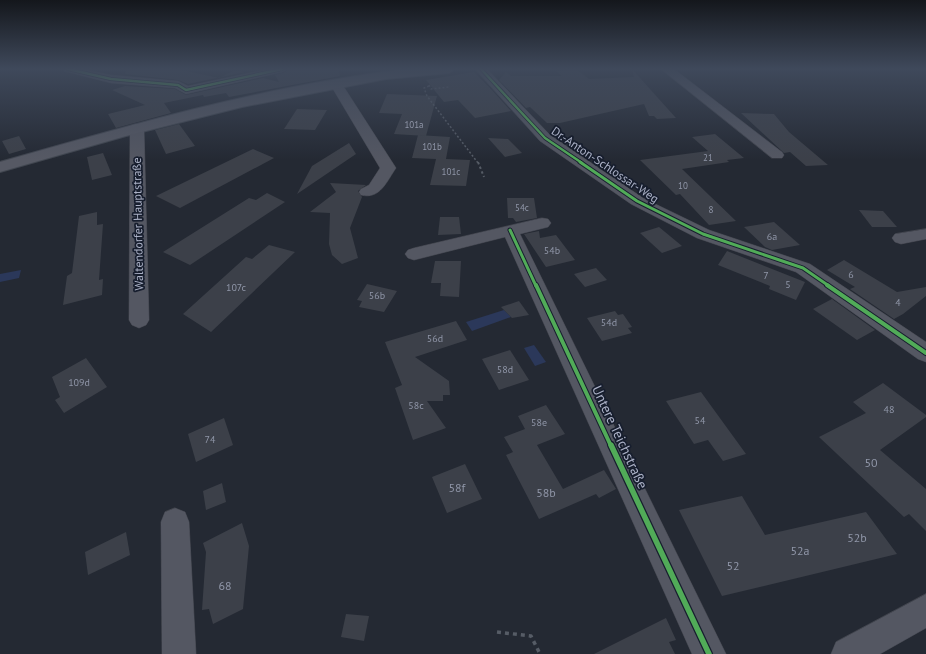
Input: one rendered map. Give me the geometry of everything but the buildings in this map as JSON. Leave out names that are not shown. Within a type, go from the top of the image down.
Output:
[{"type":"main road","points":[[0,167],[198,112],[260,100]]},
{"type":"street","points":[[191,100],[198,112]]},
{"type":"street","points":[[346,100],[388,168],[375,188],[367,192]]},
{"type":"street","name":"Dr.-Anton-Schlossar-Weg","points":[[509,100],[545,138],[637,201],[703,234],[803,268],[926,353]]},
{"type":"street","points":[[706,100],[777,155]]},
{"type":"street","name":"Waltendorfer Hauptstraße","points":[[137,128],[139,320]]},
{"type":"street","points":[[414,254],[542,223]]},
{"type":"street","name":"Untere Teichstraße","points":[[510,230],[709,654]]},
{"type":"street","points":[[901,238],[926,234]]},
{"type":"street","points":[[175,522],[179,654]]},
{"type":"street","points":[[848,654],[926,610]]},
{"type":"path","points":[[430,100],[477,161],[484,177]]},
{"type":"path","points":[[497,632],[531,636],[540,654]]},
{"type":"water","points":[[21,270],[19,278],[0,282],[0,274]]},
{"type":"water","points":[[504,310],[511,317],[472,331],[466,322]]},
{"type":"water","points":[[534,345],[546,362],[535,366],[524,348]]},
{"type":"cycle path","points":[[509,100],[545,138],[637,201],[703,234],[803,268],[926,353]]},
{"type":"cycle path","points":[[510,230],[709,654]]}]
